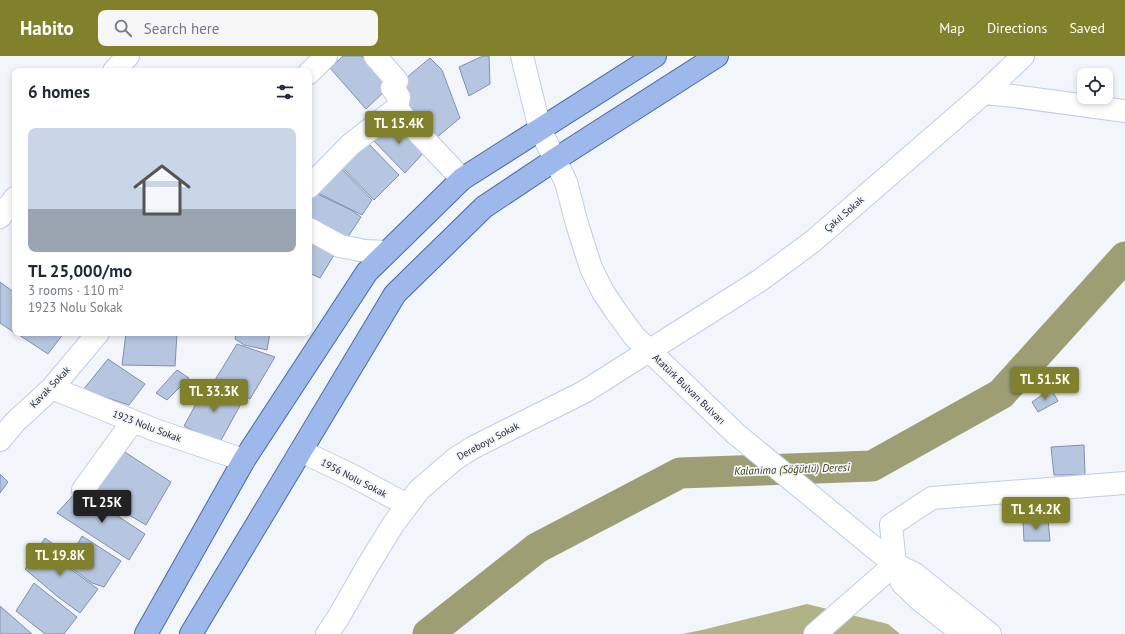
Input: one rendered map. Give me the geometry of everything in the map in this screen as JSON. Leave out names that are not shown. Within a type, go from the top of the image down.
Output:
[{"type":"main road","points":[[146,634],[244,460],[367,272],[462,179],[655,56]]},
{"type":"main road","points":[[191,634],[395,294],[484,207],[717,56]]},
{"type":"street","points":[[117,68],[128,56]]},
{"type":"street","points":[[312,70],[326,56]]},
{"type":"street","points":[[312,184],[350,145],[397,108],[399,97],[392,88],[397,81],[375,56]]},
{"type":"street","name":"Atatürk Bulvarı Bulvarı","points":[[522,56],[540,129],[566,182],[591,268],[603,292],[634,336],[736,434],[872,546],[895,564],[914,574],[990,634]]},
{"type":"street","name":"Çakıl Sokak","points":[[649,350],[759,281],[812,242],[984,93],[1023,56]]},
{"type":"street","points":[[984,93],[1125,111]]},
{"type":"street","points":[[397,108],[406,120],[462,179]]},
{"type":"street","points":[[12,202],[0,217],[12,226]]},
{"type":"street","points":[[312,231],[340,246],[365,251],[387,252]]},
{"type":"street","name":"Kavak Sokak","points":[[0,440],[15,422],[52,388],[95,336]]},
{"type":"street","name":"Dereboyu Sokak","points":[[332,626],[394,523],[419,490],[455,459],[472,448],[584,392],[649,350]]},
{"type":"street","name":"1923 Nolu Sokak","points":[[52,388],[154,430],[244,460]]},
{"type":"street","points":[[83,490],[132,420]]},
{"type":"street","name":"1956 Nolu Sokak","points":[[301,451],[353,476],[407,505]]},
{"type":"street","points":[[962,634],[920,600],[902,583],[895,564],[891,525],[932,498],[1125,483]]},
{"type":"street","points":[[815,634],[895,564]]},
{"type":"green space","points":[[807,604],[888,624],[900,634],[682,634],[702,630]]},
{"type":"building","points":[[343,56],[362,56],[388,88],[366,109],[330,68]]},
{"type":"building","points":[[483,56],[489,56],[490,84],[469,96],[459,67]]},
{"type":"building","points":[[430,58],[442,70],[460,118],[436,138],[394,88]]},
{"type":"building","points":[[394,118],[426,150],[405,173],[371,138]]},
{"type":"building","points":[[365,140],[399,175],[374,200],[339,164]]},
{"type":"building","points":[[338,165],[372,200],[362,215],[312,190]]},
{"type":"building","points":[[312,191],[351,210],[361,217],[344,243],[312,227]]},
{"type":"building","points":[[312,233],[339,247],[320,278],[312,274]]},
{"type":"building","points":[[0,282],[12,291],[12,331],[0,323]]},
{"type":"building","points":[[21,336],[62,336],[48,354]]},
{"type":"building","points":[[126,336],[177,336],[175,366],[122,365]]},
{"type":"building","points":[[236,336],[269,336],[267,350],[244,345],[235,339]]},
{"type":"building","points":[[237,344],[275,357],[250,399],[215,380]]},
{"type":"building","points":[[108,359],[145,384],[129,405],[83,390]]},
{"type":"building","points":[[177,370],[189,378],[167,400],[156,393]]},
{"type":"building","points":[[208,382],[243,400],[219,444],[184,426]]},
{"type":"building","points":[[1051,389],[1058,401],[1038,412],[1032,402]]},
{"type":"building","points":[[1084,445],[1085,475],[1054,475],[1051,447]]},
{"type":"building","points":[[117,447],[171,482],[146,525],[86,490]]},
{"type":"building","points":[[0,474],[8,482],[0,493]]},
{"type":"building","points":[[78,490],[145,534],[129,560],[57,513]]},
{"type":"building","points":[[1048,519],[1050,541],[1024,541],[1023,521]]},
{"type":"building","points":[[82,536],[121,561],[104,587],[92,583],[66,564]]},
{"type":"building","points":[[45,538],[67,554],[62,563],[98,589],[80,613],[58,597],[25,569]]},
{"type":"building","points":[[34,583],[77,617],[64,634],[45,634],[16,611]]},
{"type":"building","points":[[0,606],[32,634],[0,634]]},
{"type":"waterway","name":"Kalanima (Söğütlü) Deresi","points":[[428,634],[537,548],[680,473],[872,466],[1001,394],[1125,257]]}]
